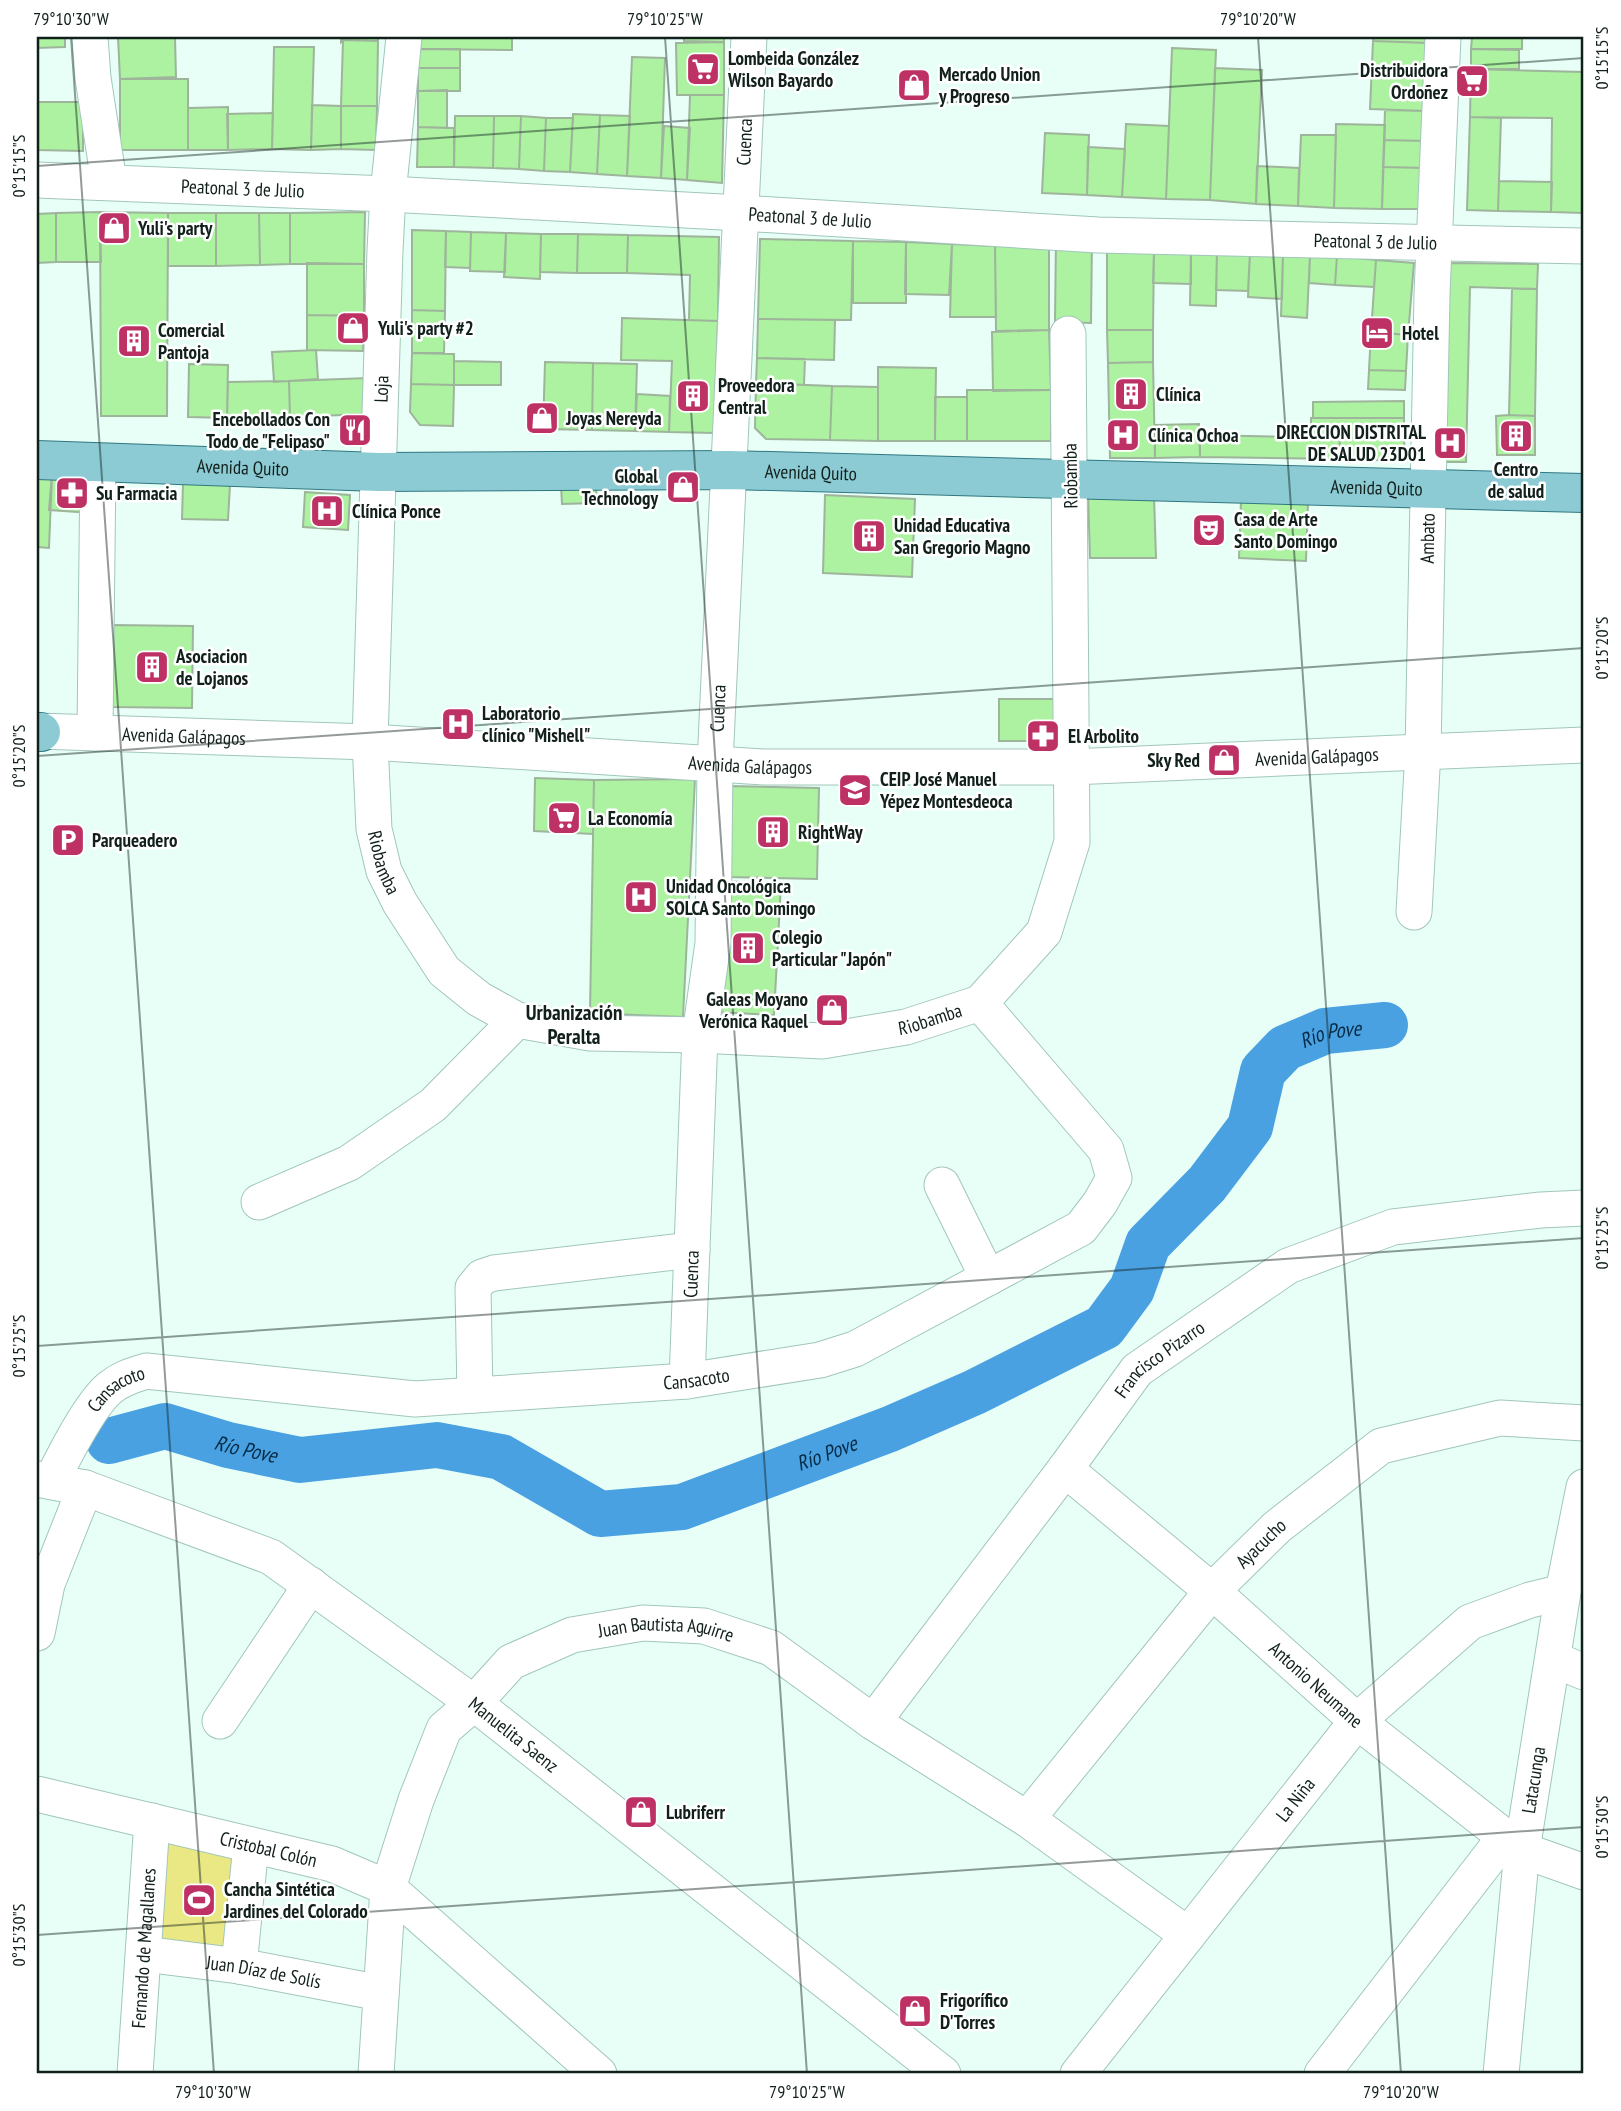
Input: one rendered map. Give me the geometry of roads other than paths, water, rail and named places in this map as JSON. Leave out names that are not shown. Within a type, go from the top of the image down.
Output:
[{"type":"main road","name":"Avenida Quito","points":[[37,460],[379,472],[730,470],[1584,494]]},
{"type":"street","points":[[90,37],[93,78],[109,182]]},
{"type":"street","name":"Loja","points":[[370,742],[388,194],[404,37]]},
{"type":"street","name":"Cuenca","points":[[687,1381],[700,1035],[713,943],[715,764],[749,37]]},
{"type":"street","name":"Ambato","points":[[1414,912],[1423,751],[1427,489],[1443,37]]},
{"type":"street","name":"Peatonal 3 de Julio","points":[[37,180],[388,194],[1098,235],[1584,246]]},
{"type":"street","name":"Riobamba","points":[[370,742],[374,829],[384,871],[400,903],[444,971],[480,999],[517,1020],[590,1033],[822,1041],[906,1027],[980,1003],[1044,932],[1072,842],[1068,334]]},
{"type":"street","points":[[95,733],[98,462]]},
{"type":"street","name":"Avenida Galápagos","points":[[38,732],[370,742],[715,764],[928,768],[1071,767],[1584,744]]},
{"type":"street","name":"Cansacoto","points":[[44,1480],[109,1388],[125,1378],[146,1371],[415,1399],[687,1381],[820,1360],[855,1349],[1082,1228],[1114,1178],[1106,1150],[980,1003]]},
{"type":"street","points":[[259,1202],[349,1163],[433,1105],[517,1020]]},
{"type":"street","points":[[942,1185],[988,1278]]},
{"type":"street","name":"Francisco Pizarro","points":[[873,1722],[1137,1370],[1288,1266],[1392,1227],[1541,1210],[1584,1208]]},
{"type":"street","points":[[475,1395],[473,1288],[482,1277],[494,1273],[692,1250]]},
{"type":"street","name":"Ayacucho","points":[[1027,1819],[1212,1591],[1277,1527],[1381,1446],[1500,1418],[1584,1423]]},
{"type":"street","name":"Antonio Neumane","points":[[1065,1469],[1212,1591],[1357,1721],[1513,1844],[1584,1872]]},
{"type":"street","name":"Manuelita Saenz","points":[[44,1480],[85,1488],[271,1557],[474,1703],[943,2074]]},
{"type":"street","name":"Latacunga","points":[[1501,2074],[1513,1844],[1569,1665],[1563,1592],[1584,1487]]},
{"type":"street","points":[[37,1633],[40,1583],[85,1488]]},
{"type":"street","points":[[220,1721],[311,1585]]},
{"type":"street","name":"La Niña","points":[[1078,2074],[1357,1721],[1470,1622],[1530,1600],[1563,1592]]},
{"type":"street","name":"Juan Bautista Aguirre","points":[[376,2074],[388,1888],[416,1800],[444,1729],[474,1703],[511,1662],[572,1635],[643,1623],[704,1626],[771,1648],[873,1722],[1027,1819],[1188,1935]]},
{"type":"street","name":"Cristobal Colón","points":[[37,1794],[332,1864],[388,1888],[599,2074]]},
{"type":"street","name":"Fernando de Magallanes","points":[[135,2074],[152,1821]]},
{"type":"street","points":[[1322,2074],[1513,1844]]},
{"type":"street","points":[[239,1966],[251,1845]]},
{"type":"street","name":"Juan Díaz de Solís","points":[[144,1954],[239,1966],[381,1993]]},
{"type":"waterway","name":"Río Pove","points":[[109,1441],[165,1426],[228,1445],[300,1460],[437,1445],[501,1457],[600,1514],[682,1507],[890,1429],[975,1392],[1104,1327],[1132,1289],[1148,1244],[1207,1184],[1250,1127],[1263,1071],[1285,1048],[1325,1031],[1385,1025]]},
{"type":"place","name":"Lombeida González Wilson Bayardo","points":[[703,69]]},
{"type":"place","name":"Distribuidora Ordoñez","points":[[1472,81]]},
{"type":"place","name":"Mercado Union y Progreso","points":[[914,85]]},
{"type":"place","name":"Yuli's party","points":[[114,228]]},
{"type":"place","name":"Yuli's party #2","points":[[353,328]]},
{"type":"place","name":"Hotel","points":[[1377,333]]},
{"type":"place","name":"Comercial Pantoja","points":[[134,341]]},
{"type":"place","name":"Clínica","points":[[1131,394]]},
{"type":"place","name":"Proveedora Central","points":[[693,396]]},
{"type":"place","name":"Joyas Nereyda","points":[[542,418]]},
{"type":"place","name":"Encebollados Con Todo de \"Felipaso\"","points":[[355,430]]},
{"type":"place","name":"Clínica Ochoa","points":[[1123,435]]},
{"type":"place","name":"Centro de salud","points":[[1516,436]]},
{"type":"place","name":"DIRECCION DISTRITAL DE SALUD 23D01","points":[[1450,443]]},
{"type":"place","name":"Global Technology","points":[[683,487]]},
{"type":"place","name":"Su Farmacia","points":[[72,493]]},
{"type":"place","name":"Clínica Ponce","points":[[327,511]]},
{"type":"place","name":"Casa de Arte Santo Domingo","points":[[1209,530]]},
{"type":"place","name":"Unidad Educativa San Gregorio Magno","points":[[869,536]]},
{"type":"place","name":"Asociacion de Lojanos","points":[[152,667]]},
{"type":"place","name":"Laboratorio clínico \"Mishell\"","points":[[458,724]]},
{"type":"place","name":"El Arbolito","points":[[1043,736]]},
{"type":"place","name":"Sky Red","points":[[1224,760]]},
{"type":"place","name":"CEIP José Manuel Yépez Montesdeoca","points":[[855,790]]},
{"type":"place","name":"La Economía","points":[[564,818]]},
{"type":"place","name":"RightWay","points":[[773,832]]},
{"type":"place","name":"Parqueadero","points":[[68,840]]},
{"type":"place","name":"Unidad Oncológica SOLCA Santo Domingo","points":[[641,897]]},
{"type":"place","name":"Colegio Particular \"Japón\"","points":[[748,948]]},
{"type":"place","name":"Galeas Moyano Verónica Raquel","points":[[832,1010]]},
{"type":"place","name":"Lubriferr","points":[[641,1812]]},
{"type":"place","name":"Cancha Sintética Jardines del Colorado","points":[[199,1900]]},
{"type":"place","name":"Frigorífico D'Torres","points":[[915,2011]]},
{"type":"district","name":"Urbanización Peralta","points":[[574,1024]]}]
